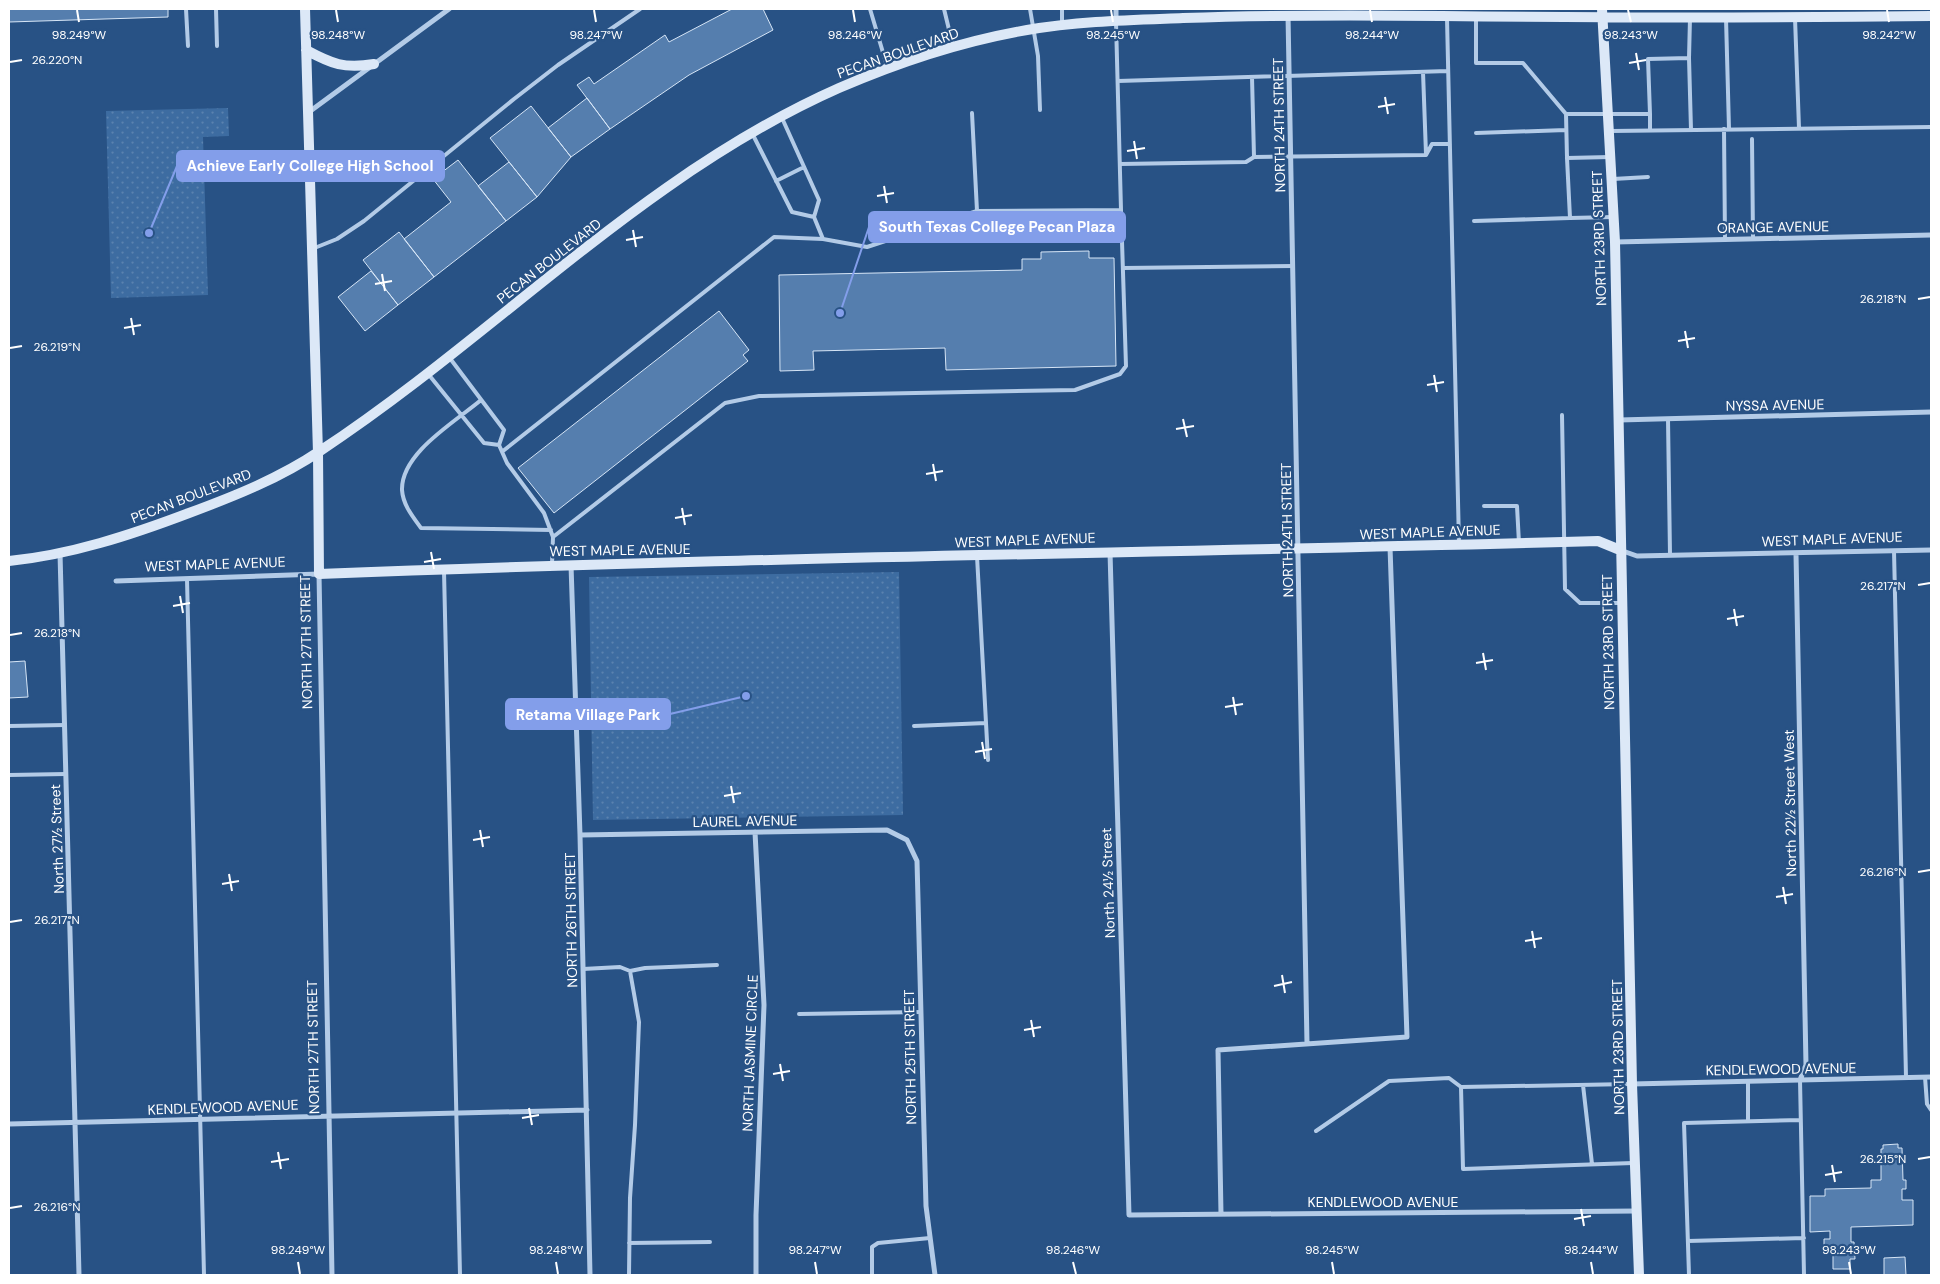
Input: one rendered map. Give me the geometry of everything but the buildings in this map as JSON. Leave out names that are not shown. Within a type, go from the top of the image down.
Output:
[{"type":"main road","name":"NORTH 27TH STREET","points":[[305,9],[318,453],[319,574]]},
{"type":"main road","name":"PECAN BOULEVARD","points":[[9,562],[60,553],[141,531],[247,492],[318,453],[449,357],[642,206],[711,157],[751,132],[838,89],[888,69],[953,48],[1034,29],[1062,25],[1206,13],[1288,15],[1419,12],[1447,16],[1476,16],[1602,13],[1690,18],[1795,18],[1859,13],[1931,16]]},
{"type":"main road","name":"NORTH 23RD STREET","points":[[1602,13],[1614,242],[1632,1084],[1639,1275]]},
{"type":"main road","points":[[306,50],[343,66],[353,68],[374,64]]},
{"type":"main road","name":"WEST MAPLE AVENUE","points":[[319,574],[552,564],[1390,547],[1598,540],[1620,550]]},
{"type":"street","points":[[308,113],[450,9]]},
{"type":"street","points":[[1116,9],[1116,21]]},
{"type":"street","name":"NORTH 24TH STREET","points":[[1288,15],[1307,1044]]},
{"type":"street","name":"ORANGE AVENUE","points":[[1614,242],[1931,235]]},
{"type":"street","name":"NYSSA AVENUE","points":[[1619,420],[1931,412]]},
{"type":"street","points":[[1221,1214],[1218,1050],[1407,1037],[1390,547]]},
{"type":"street","name":"WEST MAPLE AVENUE","points":[[1620,550],[1636,556],[1931,550]]},
{"type":"street","name":"North 24½ Street","points":[[1110,552],[1129,1215]]},
{"type":"street","name":"North 27½ Street","points":[[60,553],[79,1275]]},
{"type":"street","name":"North 22½ Street West","points":[[1796,554],[1806,1065],[1800,1080]]},
{"type":"street","name":"NORTH 26TH STREET","points":[[571,565],[584,969],[590,1275]]},
{"type":"street","name":"WEST MAPLE AVENUE","points":[[116,581],[319,574]]},
{"type":"street","name":"NORTH 27TH STREET","points":[[319,574],[332,1275]]},
{"type":"street","name":"LAUREL AVENUE","points":[[580,835],[887,830],[907,840]]},
{"type":"street","name":"NORTH JASMINE CIRCLE","points":[[755,832],[764,1005],[756,1215],[756,1275]]},
{"type":"street","name":"NORTH 25TH STREET","points":[[907,840],[917,861],[926,1206],[935,1275]]},
{"type":"street","name":"KENDLEWOOD AVENUE","points":[[1632,1084],[1931,1077]]},
{"type":"street","name":"KENDLEWOOD AVENUE","points":[[9,1124],[587,1110]]},
{"type":"street","name":"KENDLEWOOD AVENUE","points":[[1129,1215],[1637,1212]]},
{"type":"lane","points":[[186,9],[188,46]]},
{"type":"lane","points":[[216,9],[217,46]]},
{"type":"lane","points":[[312,249],[337,240],[364,221],[514,99],[572,55],[640,9]]},
{"type":"lane","points":[[870,9],[888,69]]},
{"type":"lane","points":[[944,9],[953,48]]},
{"type":"lane","points":[[1030,9],[1038,56],[1040,110]]},
{"type":"lane","points":[[1062,9],[1062,25]]},
{"type":"lane","points":[[1447,16],[1459,545]]},
{"type":"lane","points":[[1476,16],[1476,63],[1523,63],[1566,114],[1570,218]]},
{"type":"lane","points":[[1690,18],[1691,130]]},
{"type":"lane","points":[[1725,240],[1726,18]]},
{"type":"lane","points":[[1795,18],[1799,128]]},
{"type":"lane","points":[[553,536],[725,404],[760,396],[1074,390],[1120,374],[1126,366],[1116,21]]},
{"type":"lane","points":[[1650,130],[1648,59],[1689,58]]},
{"type":"lane","points":[[1118,81],[1448,71]]},
{"type":"lane","points":[[1423,72],[1426,155]]},
{"type":"lane","points":[[1252,77],[1254,157]]},
{"type":"lane","points":[[972,113],[977,211]]},
{"type":"lane","points":[[1566,114],[1650,114]]},
{"type":"lane","points":[[781,116],[819,200],[814,217],[823,239]]},
{"type":"lane","points":[[1607,131],[1931,127]]},
{"type":"lane","points":[[1476,133],[1566,130]]},
{"type":"lane","points":[[751,132],[792,212],[814,217]]},
{"type":"lane","points":[[1752,139],[1753,239]]},
{"type":"lane","points":[[1426,155],[1432,144],[1450,144]]},
{"type":"lane","points":[[1120,164],[1246,162],[1254,157],[1426,155]]},
{"type":"lane","points":[[1568,158],[1610,157]]},
{"type":"lane","points":[[776,181],[804,167]]},
{"type":"lane","points":[[1611,179],[1648,177]]},
{"type":"lane","points":[[503,451],[774,237],[823,239],[867,247],[977,211],[1121,210]]},
{"type":"lane","points":[[1474,221],[1613,217]]},
{"type":"lane","points":[[1123,268],[1293,266]]},
{"type":"lane","points":[[449,357],[504,430],[500,445],[507,463],[544,514],[551,530],[553,536],[552,564]]},
{"type":"lane","points":[[427,373],[484,443],[500,445]]},
{"type":"lane","points":[[481,400],[414,456],[405,476],[402,491],[408,510],[421,528],[551,530]]},
{"type":"lane","points":[[1562,415],[1565,589],[1580,604],[1621,603]]},
{"type":"lane","points":[[1668,419],[1670,555]]},
{"type":"lane","points":[[1484,506],[1517,506],[1519,543]]},
{"type":"lane","points":[[1894,551],[1906,1078]]},
{"type":"lane","points":[[977,556],[988,760]]},
{"type":"lane","points":[[444,569],[460,1275]]},
{"type":"lane","points":[[187,579],[204,1275]]},
{"type":"lane","points":[[914,726],[986,723]]},
{"type":"lane","points":[[9,726],[65,725]]},
{"type":"lane","points":[[9,775],[66,774]]},
{"type":"lane","points":[[584,969],[620,967],[630,971],[644,968],[717,965]]},
{"type":"lane","points":[[629,1275],[639,1022],[630,971]]},
{"type":"lane","points":[[798,1014],[920,1012]]},
{"type":"lane","points":[[1925,1077],[1927,1104],[1931,1110]]},
{"type":"lane","points":[[1316,1131],[1389,1082],[1449,1078],[1461,1087],[1632,1084]]},
{"type":"lane","points":[[1800,1080],[1804,1275]]},
{"type":"lane","points":[[1748,1081],[1748,1121]]},
{"type":"lane","points":[[1584,1085],[1592,1164]]},
{"type":"lane","points":[[1461,1087],[1463,1169],[1635,1163]]},
{"type":"lane","points":[[1690,1275],[1684,1123],[1801,1120]]},
{"type":"lane","points":[[872,1275],[872,1247],[878,1243],[930,1238]]},
{"type":"lane","points":[[1688,1241],[1804,1238]]},
{"type":"lane","points":[[629,1243],[710,1242]]},
{"type":"shaded area","points":[[228,108],[229,136],[203,137],[208,295],[111,298],[106,111]]},
{"type":"shaded area","points":[[899,572],[903,815],[593,820],[589,577]]},
{"type":"place","name":"Achieve Early College High School","points":[[149,233]]},
{"type":"place","name":"South Texas College Pecan Plaza","points":[[840,313]]},
{"type":"place","name":"Retama Village Park","points":[[746,696]]}]
